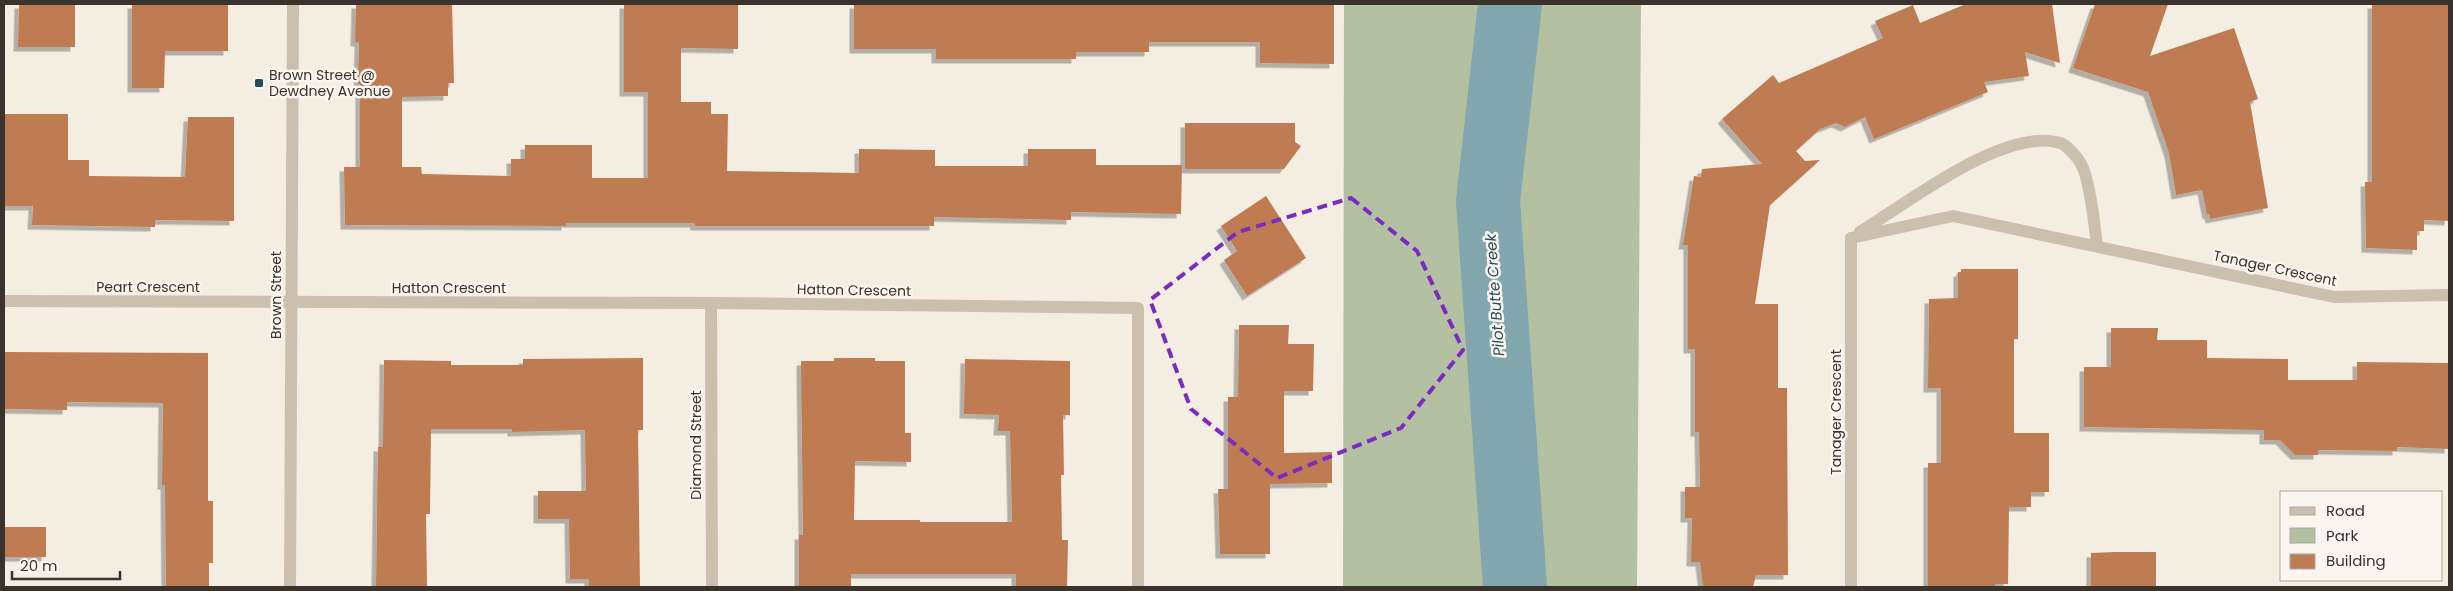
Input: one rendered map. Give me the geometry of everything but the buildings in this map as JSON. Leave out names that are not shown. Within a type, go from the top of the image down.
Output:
[{"type":"street","name":"Brown Street","points":[[290,587],[293,4]]},
{"type":"street","points":[[1851,238],[1951,173],[1992,151],[2042,140],[2062,143],[2082,164],[2093,212],[2097,246]]},
{"type":"street","name":"Tanager Crescent","points":[[1851,587],[1851,238],[1953,216],[2334,297],[2449,295]]},
{"type":"street","name":"Peart Crescent","points":[[4,301],[291,303]]},
{"type":"street","name":"Hatton Crescent","points":[[291,303],[711,303],[1138,308],[1138,587]]},
{"type":"street","name":"Diamond Street","points":[[711,303],[712,587]]},
{"type":"highlighted area","points":[[1351,198],[1417,251],[1463,350],[1401,428],[1277,478],[1191,409],[1150,300],[1238,232]]},
{"type":"green space","points":[[1344,4],[1641,4],[1637,587],[1343,587]]},
{"type":"waterway","name":"Pilot Butte Creek","points":[[1510,4],[1488,201],[1515,587]]},
{"type":"place","name":"Brown Street @ Dewdney Avenue","points":[[259,83]]}]
